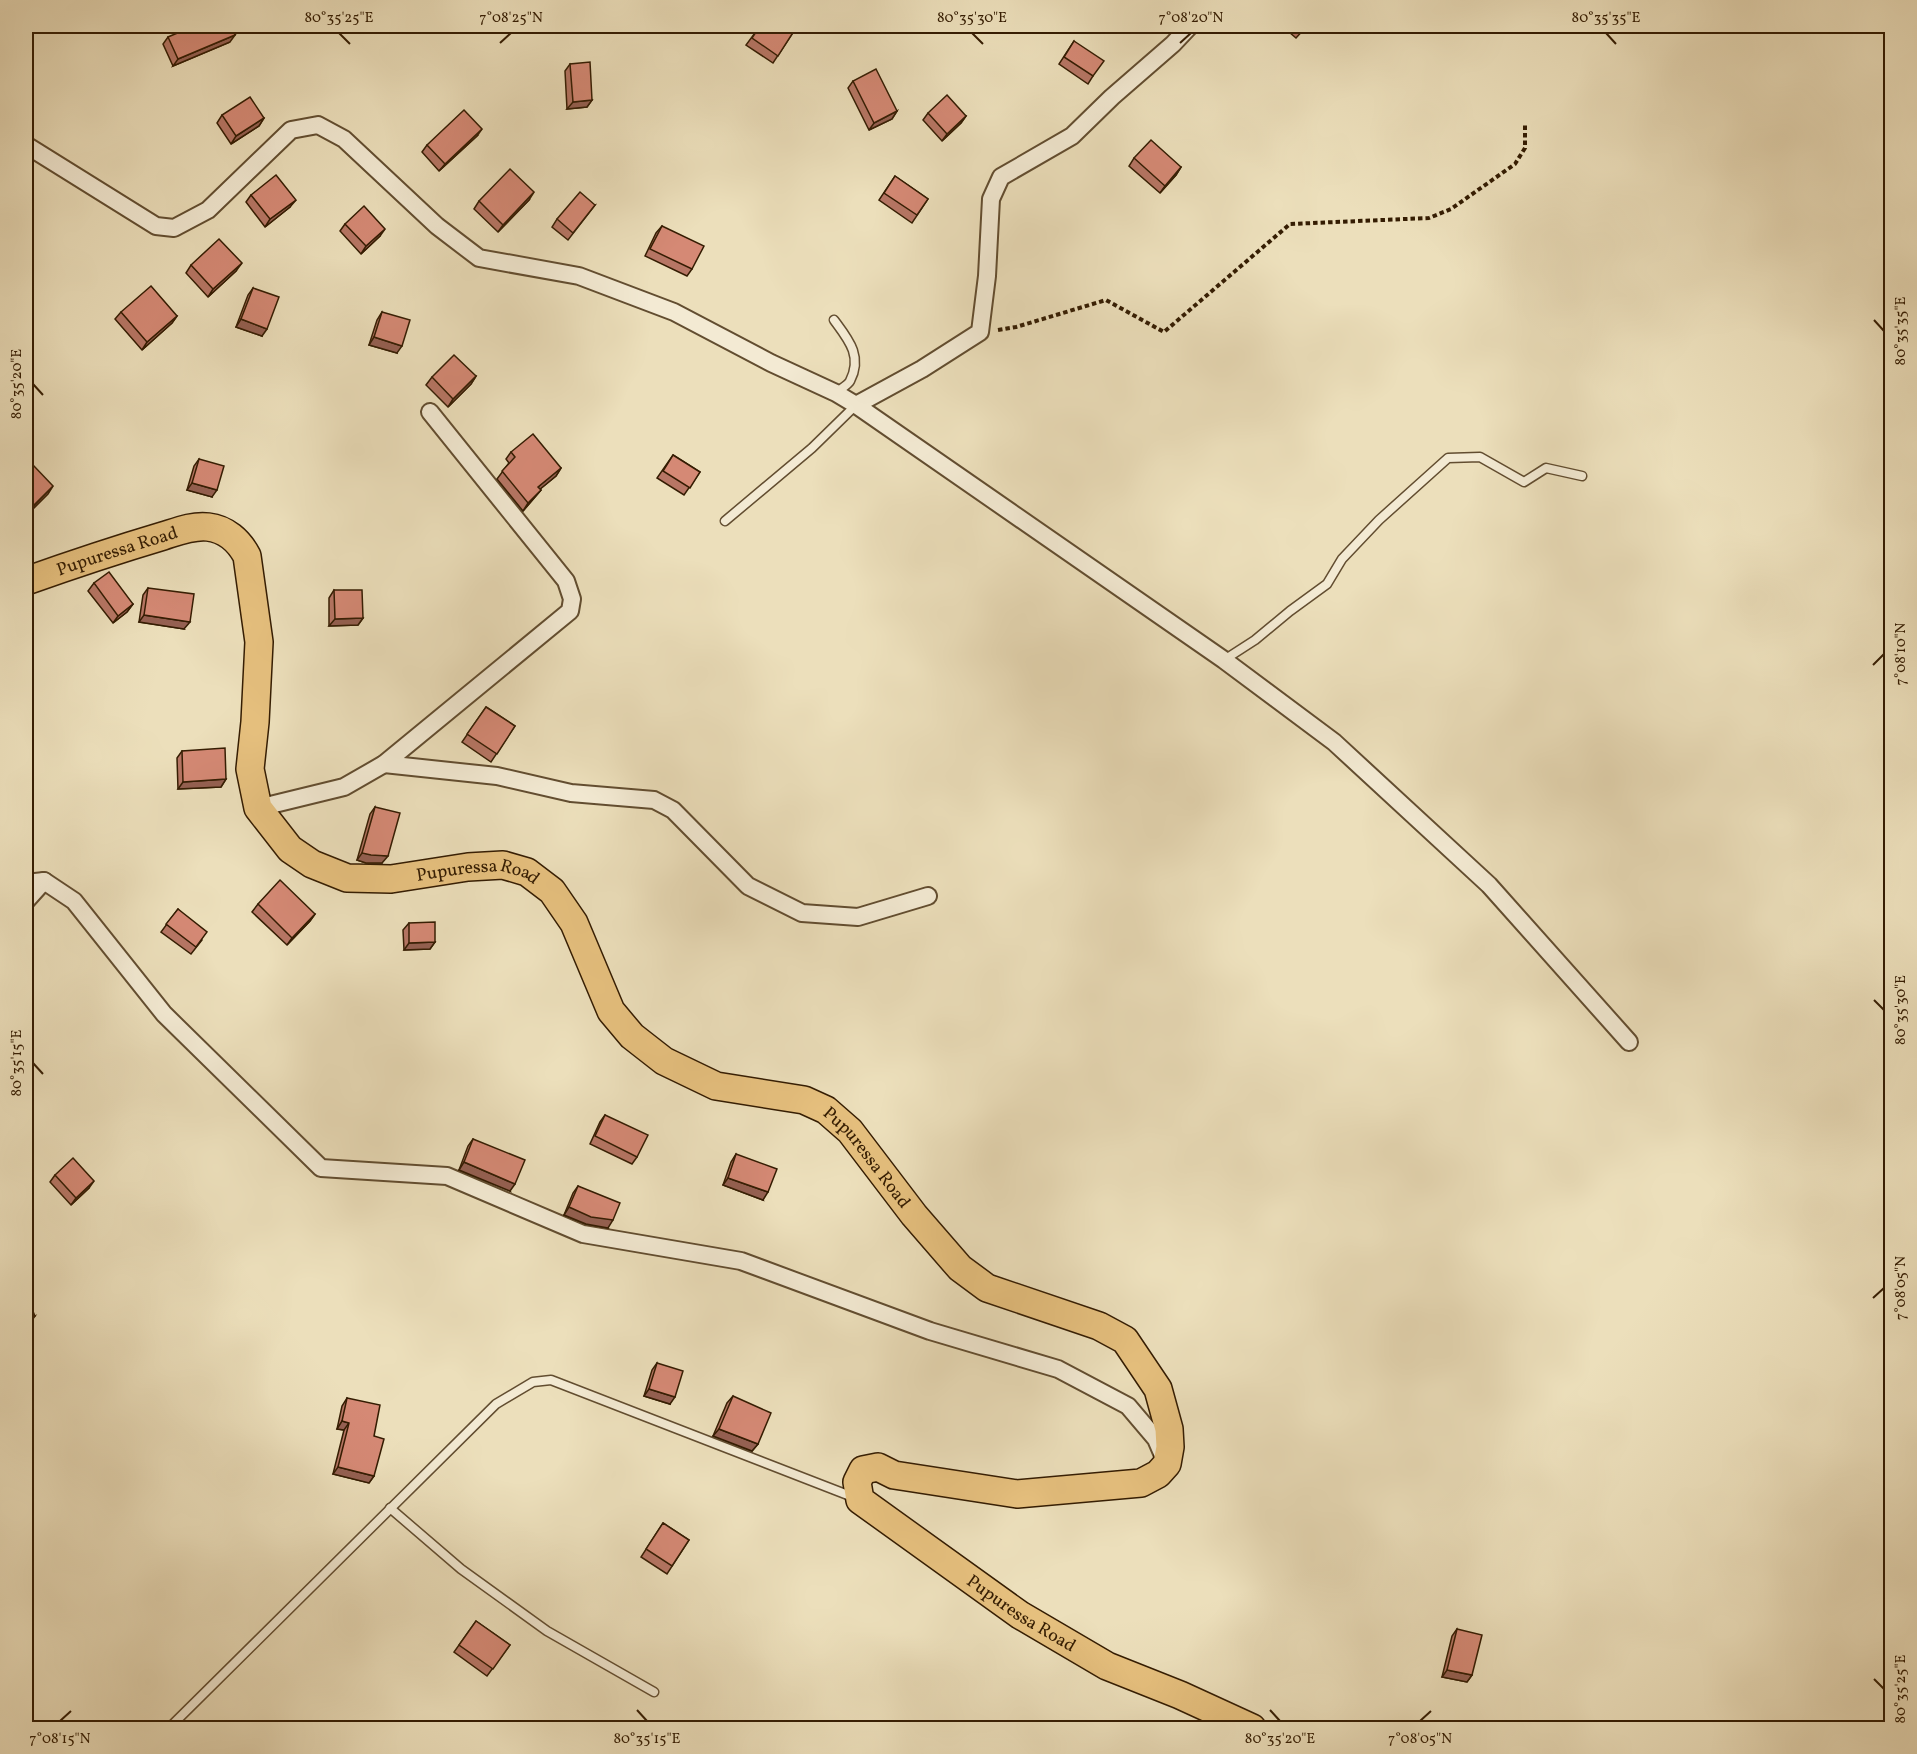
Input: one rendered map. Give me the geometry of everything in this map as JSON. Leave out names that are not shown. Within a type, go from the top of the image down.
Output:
[{"type":"main road","name":"Pupuressa Road","points":[[26,581],[113,551],[191,528],[208,527],[228,534],[241,545],[247,556],[259,642],[250,769],[258,808],[290,849],[312,864],[347,878],[391,879],[468,867],[503,866],[527,872],[552,891],[574,923],[611,1011],[632,1036],[664,1060],[716,1086],[804,1100],[826,1110],[850,1131],[914,1215],[960,1268],[987,1288],[1099,1326],[1125,1340],[1158,1389],[1169,1430],[1170,1447],[1167,1464]]},
{"type":"main road","points":[[860,1500],[857,1482],[863,1470],[878,1467],[894,1475],[1017,1494],[1141,1483],[1158,1474],[1167,1464]]},
{"type":"main road","name":"Pupuressa Road","points":[[860,1500],[1020,1615],[1107,1666],[1180,1695],[1252,1728]]},
{"type":"street","points":[[856,405],[922,369],[980,332],[987,276],[991,199],[1001,177],[1072,136],[1190,26]]},
{"type":"street","points":[[26,145],[156,226],[174,228],[208,210],[291,130],[318,126],[344,139],[437,226],[479,258],[579,276],[611,288],[674,312],[771,363],[836,393],[1224,660],[1334,742],[1489,885],[1629,1042]]},
{"type":"street","points":[[258,808],[344,787],[384,764],[570,611],[572,599],[566,581],[430,412]]},
{"type":"street","points":[[384,764],[497,776],[571,793],[654,800],[673,810],[748,886],[802,913],[858,917],[927,896]]},
{"type":"street","points":[[26,901],[44,880]]},
{"type":"street","points":[[26,883],[44,880],[74,900],[164,1014],[321,1168],[447,1176],[583,1234],[741,1261],[930,1330],[1058,1369],[1128,1406],[1156,1439],[1167,1464]]},
{"type":"lane","points":[[834,320],[853,347],[855,361],[850,382],[836,393]]},
{"type":"lane","points":[[725,521],[812,448],[856,405]]},
{"type":"lane","points":[[1224,660],[1255,640],[1326,584],[1342,559],[1379,520],[1448,458],[1480,457],[1524,482],[1546,468],[1582,476]]},
{"type":"lane","points":[[169,1728],[496,1404],[533,1382],[551,1380],[835,1488],[860,1500]]},
{"type":"lane","points":[[390,1508],[461,1569],[547,1631],[654,1692]]},
{"type":"path","points":[[980,332],[1016,327],[1106,300],[1164,332],[1290,224],[1429,218],[1450,209],[1515,164],[1525,148],[1524,124]]},
{"type":"building","points":[[194,26],[231,26],[235,35],[178,59],[168,37]]},
{"type":"building","points":[[760,26],[786,26],[794,31],[778,56],[752,38]]},
{"type":"building","points":[[1295,26],[1306,26],[1301,31]]},
{"type":"building","points":[[1074,41],[1104,61],[1093,76],[1064,57]]},
{"type":"building","points":[[590,62],[592,100],[573,102],[570,64]]},
{"type":"building","points":[[876,69],[897,111],[874,123],[853,81]]},
{"type":"building","points":[[947,95],[966,116],[947,134],[928,113]]},
{"type":"building","points":[[250,97],[264,118],[236,136],[222,115]]},
{"type":"building","points":[[464,110],[482,129],[445,164],[427,145]]},
{"type":"building","points":[[1151,140],[1181,167],[1165,186],[1134,158]]},
{"type":"building","points":[[510,169],[534,192],[503,225],[479,201]]},
{"type":"building","points":[[276,175],[296,200],[270,219],[251,195]]},
{"type":"building","points":[[895,176],[928,199],[917,215],[884,193]]},
{"type":"building","points":[[580,192],[595,205],[573,233],[557,219]]},
{"type":"building","points":[[364,206],[385,229],[366,246],[345,224]]},
{"type":"building","points":[[662,226],[704,246],[692,269],[650,249]]},
{"type":"building","points":[[219,239],[242,263],[213,289],[191,265]]},
{"type":"building","points":[[151,286],[177,316],[147,342],[121,312]]},
{"type":"building","points":[[253,288],[279,297],[267,329],[241,319]]},
{"type":"building","points":[[382,312],[410,320],[402,346],[374,337]]},
{"type":"building","points":[[454,355],[476,376],[453,399],[432,377]]},
{"type":"building","points":[[533,434],[561,468],[538,487],[541,490],[528,503],[502,471],[515,457],[511,452]]},
{"type":"building","points":[[673,455],[700,472],[690,488],[663,471]]},
{"type":"building","points":[[199,459],[224,466],[217,490],[192,483]]},
{"type":"building","points":[[33,465],[53,486],[26,513],[26,472]]},
{"type":"building","points":[[109,572],[133,604],[118,616],[94,583]]},
{"type":"building","points":[[148,588],[194,594],[190,622],[144,615]]},
{"type":"building","points":[[334,590],[362,590],[363,618],[335,619]]},
{"type":"building","points":[[486,707],[515,726],[497,754],[467,734]]},
{"type":"building","points":[[225,748],[226,779],[183,782],[182,751]]},
{"type":"building","points":[[375,807],[400,813],[388,856],[362,853]]},
{"type":"building","points":[[280,880],[315,914],[292,938],[258,904]]},
{"type":"building","points":[[178,909],[207,932],[196,947],[166,924]]},
{"type":"building","points":[[435,922],[435,942],[409,943],[409,923]]},
{"type":"building","points":[[605,1115],[648,1135],[637,1157],[595,1136]]},
{"type":"building","points":[[473,1139],[525,1160],[515,1184],[464,1162]]},
{"type":"building","points":[[736,1154],[777,1169],[768,1192],[728,1178]]},
{"type":"building","points":[[73,1158],[94,1181],[76,1198],[55,1175]]},
{"type":"building","points":[[26,1174],[33,1178],[26,1193]]},
{"type":"building","points":[[578,1186],[620,1203],[613,1220],[591,1217],[569,1207]]},
{"type":"building","points":[[26,1295],[35,1316],[26,1320]]},
{"type":"building","points":[[657,1363],[683,1371],[675,1397],[649,1389]]},
{"type":"building","points":[[733,1396],[771,1413],[758,1444],[719,1429]]},
{"type":"building","points":[[347,1398],[380,1405],[374,1436],[384,1439],[374,1476],[338,1467],[349,1423],[342,1421]]},
{"type":"building","points":[[663,1523],[689,1540],[672,1566],[646,1549]]},
{"type":"building","points":[[476,1621],[510,1645],[493,1669],[459,1645]]},
{"type":"building","points":[[1457,1629],[1482,1635],[1472,1675],[1447,1670]]}]
